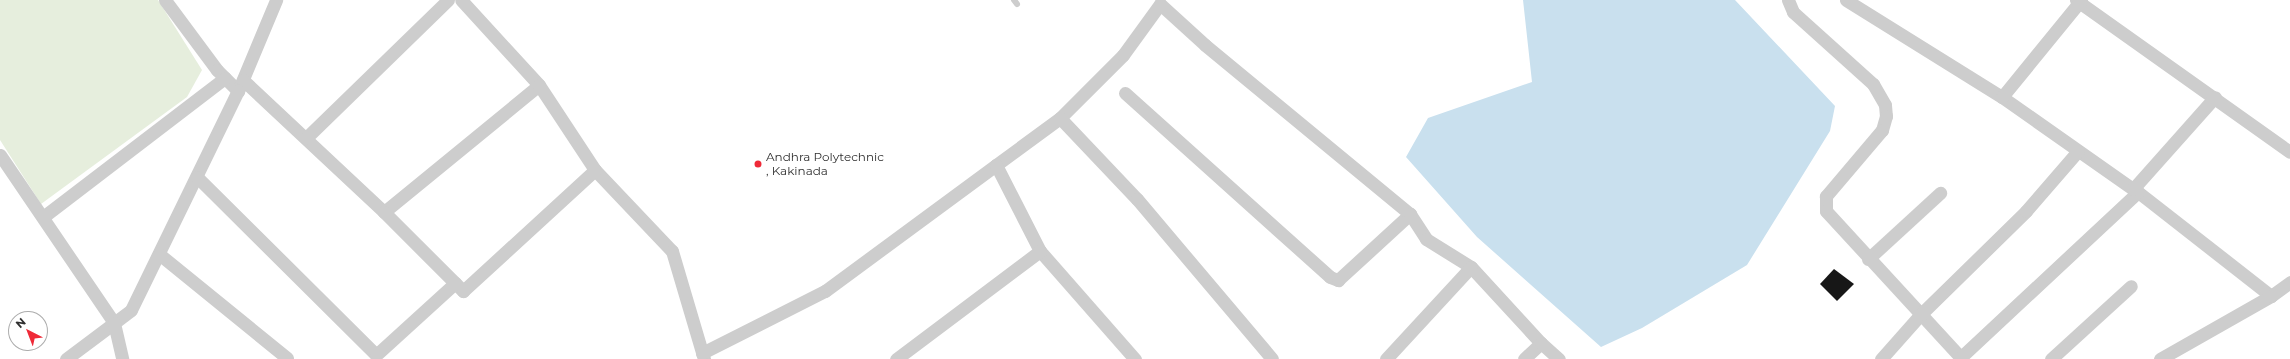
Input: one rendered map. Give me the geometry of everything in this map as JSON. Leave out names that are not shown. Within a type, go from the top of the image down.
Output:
[{"type":"street","points":[[165,0],[225,78],[241,85],[306,138],[384,212],[463,291],[595,170]]},
{"type":"street","points":[[66,359],[131,310],[241,85],[276,0]]},
{"type":"street","points":[[306,138],[448,0]]},
{"type":"street","points":[[461,0],[539,85],[595,170],[672,251],[703,356],[825,290],[1060,118],[1123,55],[1160,2],[1205,45],[1410,214],[1426,239],[1471,267],[1541,343],[1559,359]]},
{"type":"street","points":[[1788,0],[1793,12],[1873,84],[1885,105],[1886,116],[1882,130],[1826,196],[1826,211],[1868,259],[1961,358],[2135,191],[2215,97]]},
{"type":"street","points":[[1846,0],[2002,97],[2135,191],[2271,296]]},
{"type":"street","points":[[2002,97],[2079,1],[2290,152]]},
{"type":"street","points":[[44,217],[225,78]]},
{"type":"street","points":[[384,212],[539,85]]},
{"type":"street","points":[[1125,93],[1330,277],[1338,280],[1410,214]]},
{"type":"street","points":[[1060,118],[1137,199],[1272,359]]},
{"type":"street","points":[[1881,359],[1921,314],[2026,210],[2078,150]]},
{"type":"street","points":[[0,155],[44,217],[114,323],[122,359]]},
{"type":"street","points":[[996,165],[1040,250],[1135,359]]},
{"type":"street","points":[[197,177],[378,357],[455,283]]},
{"type":"street","points":[[1868,259],[1940,193]]},
{"type":"street","points":[[896,359],[1040,250]]},
{"type":"street","points":[[159,254],[287,358]]},
{"type":"street","points":[[1386,359],[1471,267]]},
{"type":"street","points":[[2160,359],[2271,296],[2290,282]]},
{"type":"street","points":[[2051,359],[2131,286]]},
{"type":"street","points":[[1524,359],[1541,343]]},
{"type":"green space","points":[[0,0],[158,0],[202,70],[187,97],[41,204],[0,140]]},
{"type":"water","points":[[1523,0],[1735,0],[1835,106],[1830,131],[1747,265],[1642,328],[1601,347],[1477,237],[1406,157],[1428,118],[1532,82]]},
{"type":"building","points":[[1834,269],[1854,284],[1837,301],[1820,284]]},
{"type":"place","name":"Andhra Polytechnic , Kakinada","points":[[758,164]]}]
